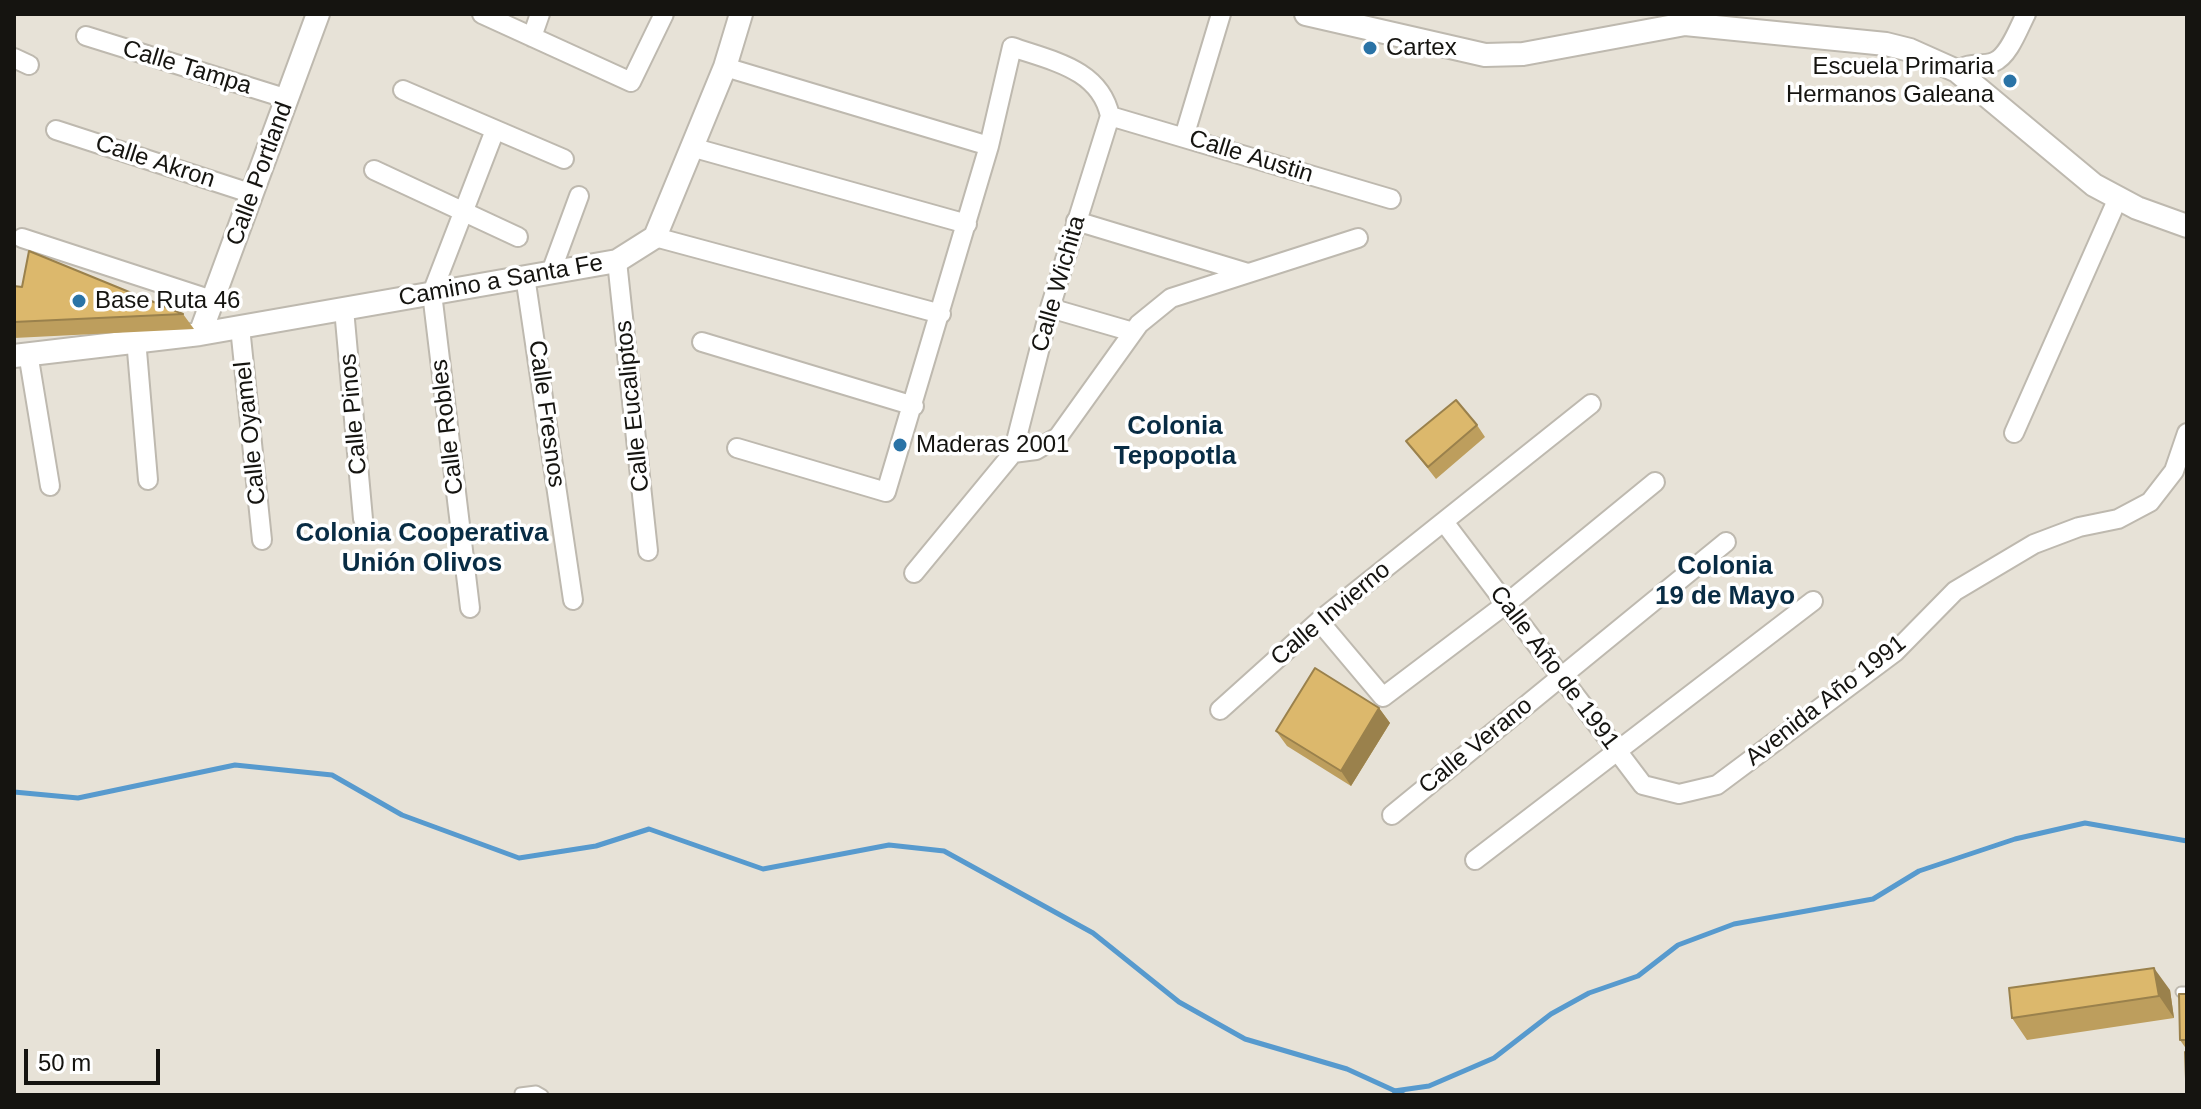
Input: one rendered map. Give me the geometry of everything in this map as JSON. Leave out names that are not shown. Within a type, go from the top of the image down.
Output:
[{"type":"street","name":"Calle Portland","points":[[200,334],[318,14]]},
{"type":"street","points":[[482,14],[631,82],[664,14]]},
{"type":"street","points":[[532,37],[540,14]]},
{"type":"street","points":[[741,14],[725,67],[655,237],[941,314]]},
{"type":"street","points":[[1184,137],[1221,14]]},
{"type":"street","points":[[1306,14],[1485,55],[1523,54],[1691,19],[1886,44],[1957,71],[2056,156],[2118,198],[2187,226]]},
{"type":"street","points":[[1957,71],[1966,64],[1993,62],[2004,53],[2026,14]]},
{"type":"street","name":"Calle Tampa","points":[[86,36],[288,99]]},
{"type":"street","points":[[737,448],[886,492],[967,224],[1012,47],[1080,72],[1097,84],[1107,100],[1110,116]]},
{"type":"street","points":[[725,67],[989,146]]},
{"type":"street","points":[[403,90],[564,159]]},
{"type":"street","name":"Calle Austin","points":[[1110,116],[1391,199]]},
{"type":"street","name":"Calle Wichita","points":[[1013,453],[1050,308],[1110,116]]},
{"type":"street","name":"Calle Akron","points":[[56,130],[253,194]]},
{"type":"street","points":[[432,293],[460,212],[495,130]]},
{"type":"street","points":[[691,147],[967,224]]},
{"type":"street","points":[[374,170],[518,237]]},
{"type":"street","points":[[551,272],[579,196]]},
{"type":"street","points":[[2014,433],[2118,198]]},
{"type":"street","points":[[1076,221],[1248,273]]},
{"type":"street","name":"Camino a Santa Fe","points":[[21,354],[200,334],[617,261],[655,237]]},
{"type":"street","points":[[22,238],[212,300]]},
{"type":"street","points":[[914,573],[1013,453],[1036,450],[1058,437],[1133,332],[1171,298],[1358,238]]},
{"type":"street","name":"Calle Eucaliptos","points":[[617,261],[648,551]]},
{"type":"street","name":"Calle Fresnos","points":[[525,276],[573,600]]},
{"type":"street","name":"Calle Robles","points":[[432,293],[470,608]]},
{"type":"street","points":[[1050,308],[1133,332]]},
{"type":"street","name":"Calle Pinos","points":[[344,309],[363,519]]},
{"type":"street","name":"Calle Oyamel","points":[[240,327],[262,540]]},
{"type":"street","points":[[136,339],[148,480]]},
{"type":"street","points":[[702,342],[914,406]]},
{"type":"street","points":[[21,354],[50,486]]},
{"type":"street","name":"Calle Invierno","points":[[1220,710],[1319,621],[1591,404]]},
{"type":"street","name":"Avenida Año 1991","points":[[1679,794],[1717,785],[1730,776],[1895,652],[1955,591],[2034,544],[2079,527],[2118,519],[2150,502],[2174,471],[2187,433]]},
{"type":"street","points":[[1319,621],[1383,697],[1506,604],[1655,482]]},
{"type":"street","name":"Calle Año de 1991","points":[[1444,522],[1643,785],[1679,794]]},
{"type":"street","name":"Calle Verano","points":[[1392,815],[1726,542]]},
{"type":"street","points":[[1475,860],[1813,601]]},
{"type":"lane","points":[[520,1093],[536,1091],[543,1095]]},
{"type":"building","name":"Base Ruta 46","points":[[29,251],[183,314],[14,322],[14,286],[22,287]]},
{"type":"building","points":[[1456,400],[1477,425],[1428,467],[1406,441]]},
{"type":"building","points":[[1315,668],[1379,708],[1341,771],[1276,731]]},
{"type":"building","points":[[2154,968],[2159,996],[2012,1018],[2009,988]]},
{"type":"building","points":[[2179,994],[2187,994],[2187,1040],[2180,1040]]},
{"type":"building","points":[[2187,1052],[2187,1079],[2186,1079]]},
{"type":"waterway","points":[[14,792],[78,798],[235,765],[332,775],[402,815],[519,858],[596,846],[649,829],[763,869],[889,845],[944,851],[1093,933],[1179,1002],[1245,1039],[1347,1069],[1404,1095]]},
{"type":"waterway","points":[[1394,1091],[1429,1086],[1494,1058],[1551,1014],[1589,993],[1638,976],[1678,945],[1734,924],[1873,899],[1919,871],[2015,839],[2085,823],[2187,841]]},
{"type":"place","name":"Cartex","points":[[1370,48]]},
{"type":"place","name":"Escuela Primaria Hermanos Galeana","points":[[2010,81]]},
{"type":"place","name":"Base Ruta 46","points":[[79,301]]},
{"type":"place","name":"Maderas 2001","points":[[900,445]]},
{"type":"district","name":"Colonia Tepopotla","points":[[1175,442]]},
{"type":"district","name":"Colonia Cooperativa Unión Olivos","points":[[422,549]]},
{"type":"district","name":"Colonia 19 de Mayo","points":[[1725,582]]}]
